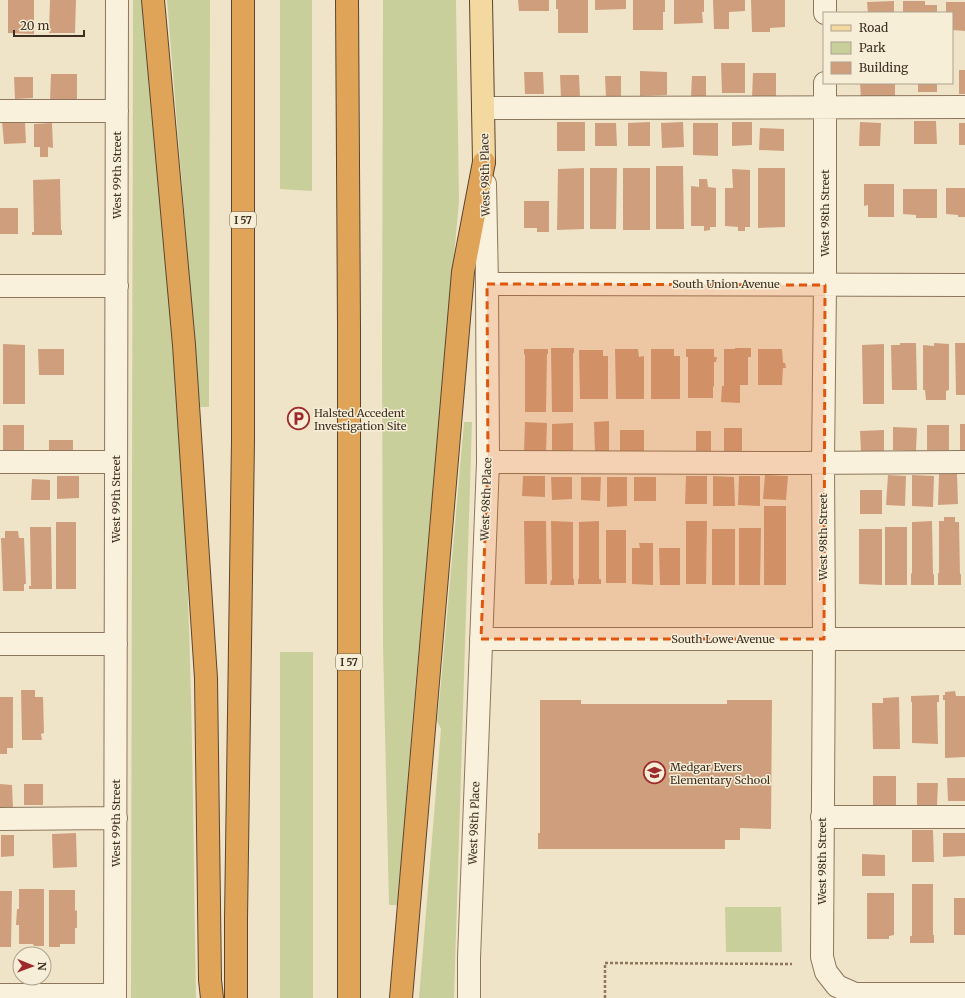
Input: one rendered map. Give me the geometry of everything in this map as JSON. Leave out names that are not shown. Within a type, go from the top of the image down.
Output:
[{"type":"highway","points":[[153,0],[184,345],[206,678],[210,980],[212,998]]},
{"type":"highway","name":"I 57","points":[[236,998],[243,440],[243,0]]},
{"type":"highway","name":"I 57","points":[[347,0],[350,326],[349,998]]},
{"type":"highway","points":[[401,998],[463,272],[484,162]]},
{"type":"main road","name":"West 98th Place","points":[[480,0],[484,162]]},
{"type":"street","name":"West 99th Street","points":[[115,997],[117,0]]},
{"type":"street","points":[[825,0],[825,12]]},
{"type":"street","name":"West 98th Street","points":[[825,84],[822,957],[826,972],[837,986],[855,994],[965,994]]},
{"type":"street","points":[[483,108],[965,107]]},
{"type":"street","points":[[0,111],[117,111]]},
{"type":"street","name":"West 98th Place","points":[[469,998],[469,958],[488,462],[487,284],[484,162]]},
{"type":"street","name":"South Union Avenue","points":[[487,284],[965,285]]},
{"type":"street","points":[[0,286],[117,286]]},
{"type":"street","points":[[0,462],[116,462]]},
{"type":"street","points":[[488,462],[965,462]]},
{"type":"street","name":"South Lowe Avenue","points":[[481,639],[965,639]]},
{"type":"street","points":[[0,644],[116,644]]},
{"type":"street","points":[[822,817],[965,817]]},
{"type":"street","points":[[0,819],[116,818]]},
{"type":"street","points":[[0,995],[115,997]]},
{"type":"path","points":[[605,998],[605,963],[792,964]]},
{"type":"highlighted area","points":[[487,284],[825,285],[824,639],[481,639],[488,462]]},
{"type":"green space","points":[[133,0],[142,0],[180,447],[187,572],[191,694],[196,998],[131,998]]},
{"type":"green space","points":[[167,0],[210,0],[209,407],[200,407]]},
{"type":"green space","points":[[280,0],[312,0],[312,191],[280,189]]},
{"type":"green space","points":[[383,0],[456,0],[459,201],[414,701],[398,905],[389,905],[383,646]]},
{"type":"green space","points":[[464,422],[472,422],[454,998],[419,998],[441,729],[437,721]]},
{"type":"green space","points":[[280,652],[313,652],[313,998],[280,998]]},
{"type":"green space","points":[[725,907],[781,907],[782,952],[726,952]]},
{"type":"building","points":[[8,0],[34,0],[34,34],[8,33]]},
{"type":"building","points":[[50,0],[76,0],[75,33],[49,33]]},
{"type":"building","points":[[518,0],[549,0],[549,11],[519,11]]},
{"type":"building","points":[[556,0],[588,0],[588,33],[558,33],[558,9],[556,9]]},
{"type":"building","points":[[595,0],[626,0],[626,9],[595,10]]},
{"type":"building","points":[[633,0],[665,0],[663,30],[633,30]]},
{"type":"building","points":[[674,0],[704,0],[704,12],[702,12],[703,23],[674,24]]},
{"type":"building","points":[[713,0],[745,0],[745,11],[729,12],[729,29],[714,29]]},
{"type":"building","points":[[751,0],[785,0],[785,27],[770,28],[770,32],[752,32]]},
{"type":"building","points":[[894,1],[894,12],[868,12],[867,2]]},
{"type":"building","points":[[903,1],[925,1],[925,5],[937,5],[937,12],[903,12]]},
{"type":"building","points":[[946,2],[965,2],[965,31],[953,30],[953,12],[946,12]]},
{"type":"building","points":[[721,63],[745,63],[745,93],[722,93]]},
{"type":"building","points":[[959,70],[965,70],[965,94],[959,94]]},
{"type":"building","points":[[640,71],[667,72],[667,95],[640,96]]},
{"type":"building","points":[[524,72],[543,72],[544,94],[525,94]]},
{"type":"building","points":[[753,73],[776,73],[776,97],[752,97]]},
{"type":"building","points":[[51,74],[77,74],[77,100],[50,100]]},
{"type":"building","points":[[560,75],[579,75],[580,98],[561,99]]},
{"type":"building","points":[[605,76],[621,76],[621,98],[606,98]]},
{"type":"building","points":[[692,76],[706,76],[706,96],[691,96]]},
{"type":"building","points":[[14,77],[33,77],[33,98],[15,99]]},
{"type":"building","points":[[860,84],[895,84],[895,98],[861,99]]},
{"type":"building","points":[[918,84],[937,84],[937,92],[918,92]]},
{"type":"building","points":[[2,121],[25,121],[26,143],[4,144]]},
{"type":"building","points":[[914,121],[936,121],[937,144],[914,144]]},
{"type":"building","points":[[557,122],[585,122],[585,151],[557,151]]},
{"type":"building","points":[[650,122],[650,146],[628,146],[628,123]]},
{"type":"building","points":[[683,122],[684,147],[662,148],[661,123]]},
{"type":"building","points":[[732,122],[752,122],[752,145],[732,146]]},
{"type":"building","points":[[860,122],[881,123],[880,146],[859,146]]},
{"type":"building","points":[[52,123],[53,148],[48,147],[48,157],[40,157],[40,147],[34,147],[34,124]]},
{"type":"building","points":[[595,123],[616,123],[617,146],[595,146]]},
{"type":"building","points":[[693,123],[718,123],[718,156],[693,155]]},
{"type":"building","points":[[959,123],[965,123],[965,145],[959,145]]},
{"type":"building","points":[[760,128],[784,129],[784,151],[759,150]]},
{"type":"building","points":[[656,166],[683,166],[684,229],[656,229]]},
{"type":"building","points":[[584,168],[584,229],[557,230],[558,169]]},
{"type":"building","points":[[590,168],[617,168],[616,229],[590,229]]},
{"type":"building","points":[[623,168],[650,168],[650,230],[623,230]]},
{"type":"building","points":[[758,168],[785,168],[785,227],[758,228]]},
{"type":"building","points":[[732,169],[750,170],[750,227],[745,227],[745,231],[738,231],[738,227],[725,226],[725,188],[733,188]]},
{"type":"building","points":[[60,179],[62,235],[32,235],[32,232],[34,232],[33,180]]},
{"type":"building","points":[[699,179],[707,179],[708,187],[716,188],[716,227],[710,227],[710,230],[704,231],[704,226],[691,226],[691,186],[699,187]]},
{"type":"building","points":[[864,184],[894,184],[894,217],[868,217],[868,205],[864,206]]},
{"type":"building","points":[[946,188],[965,188],[965,217],[946,214]]},
{"type":"building","points":[[903,189],[937,189],[937,218],[916,218],[916,215],[903,214]]},
{"type":"building","points":[[524,201],[549,201],[549,232],[537,232],[537,228],[524,228]]},
{"type":"building","points":[[0,208],[18,208],[18,234],[0,234]]},
{"type":"building","points":[[900,343],[916,343],[917,390],[892,390],[891,345],[900,345]]},
{"type":"building","points":[[934,343],[949,344],[949,390],[946,391],[946,400],[926,400],[925,390],[923,390],[923,345],[934,346]]},
{"type":"building","points":[[955,343],[965,343],[965,395],[956,395]]},
{"type":"building","points":[[3,344],[25,345],[25,404],[3,404]]},
{"type":"building","points":[[884,344],[884,404],[863,404],[862,345]]},
{"type":"building","points":[[551,348],[574,348],[573,412],[552,412]]},
{"type":"building","points":[[751,348],[751,357],[748,357],[748,385],[740,385],[740,403],[721,402],[722,386],[724,386],[724,349]]},
{"type":"building","points":[[38,349],[64,349],[64,375],[39,375]]},
{"type":"building","points":[[524,349],[548,349],[546,412],[525,412]]},
{"type":"building","points":[[615,349],[638,349],[639,357],[644,356],[644,399],[616,399]]},
{"type":"building","points":[[651,349],[674,349],[674,356],[680,356],[680,399],[651,399]]},
{"type":"building","points":[[686,349],[714,349],[714,357],[717,357],[716,362],[714,362],[713,398],[688,398],[688,357],[686,357]]},
{"type":"building","points":[[758,349],[782,349],[783,363],[785,363],[786,368],[783,368],[782,385],[758,385]]},
{"type":"building","points":[[579,350],[603,350],[603,356],[608,356],[608,399],[580,399]]},
{"type":"building","points":[[609,421],[609,453],[595,453],[594,422]]},
{"type":"building","points":[[525,422],[547,423],[546,453],[524,453]]},
{"type":"building","points":[[573,423],[573,453],[552,453],[552,424]]},
{"type":"building","points":[[960,424],[965,424],[965,450],[960,450]]},
{"type":"building","points":[[3,425],[24,425],[24,451],[3,451]]},
{"type":"building","points":[[927,425],[949,425],[949,450],[927,450]]},
{"type":"building","points":[[893,427],[917,428],[916,451],[893,450]]},
{"type":"building","points":[[724,428],[742,428],[742,452],[724,452]]},
{"type":"building","points":[[620,430],[644,430],[644,453],[620,453]]},
{"type":"building","points":[[884,430],[884,451],[861,452],[860,431]]},
{"type":"building","points":[[696,431],[711,431],[711,451],[696,451]]},
{"type":"building","points":[[49,440],[73,440],[73,454],[49,453]]},
{"type":"building","points":[[939,474],[957,474],[958,504],[938,505]]},
{"type":"building","points":[[765,475],[788,476],[786,500],[763,499]]},
{"type":"building","points":[[888,475],[906,476],[905,506],[886,505]]},
{"type":"building","points":[[912,475],[934,476],[933,507],[912,506]]},
{"type":"building","points":[[57,476],[79,476],[79,498],[57,499]]},
{"type":"building","points":[[523,476],[545,476],[545,497],[522,496]]},
{"type":"building","points":[[686,476],[707,476],[707,504],[685,504]]},
{"type":"building","points":[[713,476],[734,477],[735,506],[713,506]]},
{"type":"building","points":[[739,476],[760,476],[760,506],[738,505]]},
{"type":"building","points":[[551,477],[572,477],[572,499],[552,500]]},
{"type":"building","points":[[581,477],[601,477],[600,501],[581,500]]},
{"type":"building","points":[[607,477],[627,477],[627,506],[607,507]]},
{"type":"building","points":[[634,477],[656,477],[656,501],[634,501]]},
{"type":"building","points":[[32,479],[50,480],[50,500],[31,500]]},
{"type":"building","points":[[860,490],[882,490],[882,514],[860,514]]},
{"type":"building","points":[[764,506],[786,506],[786,585],[764,585]]},
{"type":"building","points":[[944,517],[955,517],[955,522],[959,522],[961,585],[938,585],[939,521],[944,521]]},
{"type":"building","points":[[524,521],[546,521],[547,584],[525,584]]},
{"type":"building","points":[[551,521],[573,522],[574,585],[550,585],[552,580]]},
{"type":"building","points":[[599,521],[599,579],[601,579],[601,584],[578,584],[579,522]]},
{"type":"building","points":[[686,521],[707,521],[706,584],[686,584]]},
{"type":"building","points":[[932,521],[934,585],[911,585],[912,522]]},
{"type":"building","points":[[56,522],[76,522],[76,589],[56,589]]},
{"type":"building","points":[[30,527],[51,527],[52,589],[29,589],[29,586],[31,586]]},
{"type":"building","points":[[885,527],[907,527],[907,585],[885,585]]},
{"type":"building","points":[[739,528],[761,528],[760,585],[739,585]]},
{"type":"building","points":[[712,529],[735,529],[735,585],[712,585]]},
{"type":"building","points":[[859,529],[882,529],[882,585],[859,584]]},
{"type":"building","points":[[606,530],[626,530],[626,583],[606,583]]},
{"type":"building","points":[[5,531],[18,531],[19,538],[24,538],[26,584],[24,584],[24,591],[3,591],[1,538],[5,538]]},
{"type":"building","points":[[639,543],[653,543],[653,585],[632,584],[632,548],[640,548]]},
{"type":"building","points":[[659,548],[680,548],[680,585],[660,585]]},
{"type":"building","points":[[21,690],[35,690],[35,697],[43,697],[44,733],[41,734],[42,740],[22,740]]},
{"type":"building","points":[[955,691],[956,696],[965,696],[965,757],[945,758],[945,700],[943,700],[943,695],[945,695],[945,692]]},
{"type":"building","points":[[939,695],[939,702],[937,702],[938,744],[912,743],[911,696]]},
{"type":"building","points":[[0,697],[13,697],[13,748],[7,748],[7,754],[0,754]]},
{"type":"building","points":[[899,697],[900,749],[873,749],[872,703],[883,703],[883,698]]},
{"type":"building","points":[[540,700],[581,700],[581,704],[727,704],[727,700],[772,700],[771,829],[740,828],[740,840],[725,840],[725,849],[538,849],[538,833],[540,833]]},
{"type":"building","points":[[873,776],[896,776],[896,807],[873,807]]},
{"type":"building","points":[[947,778],[965,778],[965,801],[948,801]]},
{"type":"building","points":[[917,783],[938,783],[937,806],[917,805]]},
{"type":"building","points":[[0,784],[12,785],[13,808],[0,808]]},
{"type":"building","points":[[24,784],[43,784],[43,805],[24,805]]},
{"type":"building","points":[[912,830],[933,830],[934,862],[912,862]]},
{"type":"building","points":[[76,833],[77,867],[53,868],[52,834]]},
{"type":"building","points":[[943,833],[965,833],[965,856],[943,857]]},
{"type":"building","points":[[1,835],[14,835],[14,856],[1,857]]},
{"type":"building","points":[[862,854],[885,855],[885,876],[862,876]]},
{"type":"building","points":[[912,884],[933,884],[934,943],[910,943],[910,936],[912,936]]},
{"type":"building","points":[[19,889],[44,889],[44,946],[19,944],[19,925],[16,925],[17,909],[19,909]]},
{"type":"building","points":[[49,890],[75,890],[77,928],[75,928],[75,944],[60,944],[60,947],[49,946]]},
{"type":"building","points":[[0,891],[12,891],[11,947],[0,947]]},
{"type":"building","points":[[867,893],[894,893],[894,935],[889,936],[889,939],[867,939]]},
{"type":"building","points":[[954,898],[965,898],[965,935],[954,935]]},
{"type":"place","name":"Halsted Accedent Investigation Site","points":[[298,419]]},
{"type":"place","name":"Medgar Evers Elementary School","points":[[654,773]]}]
